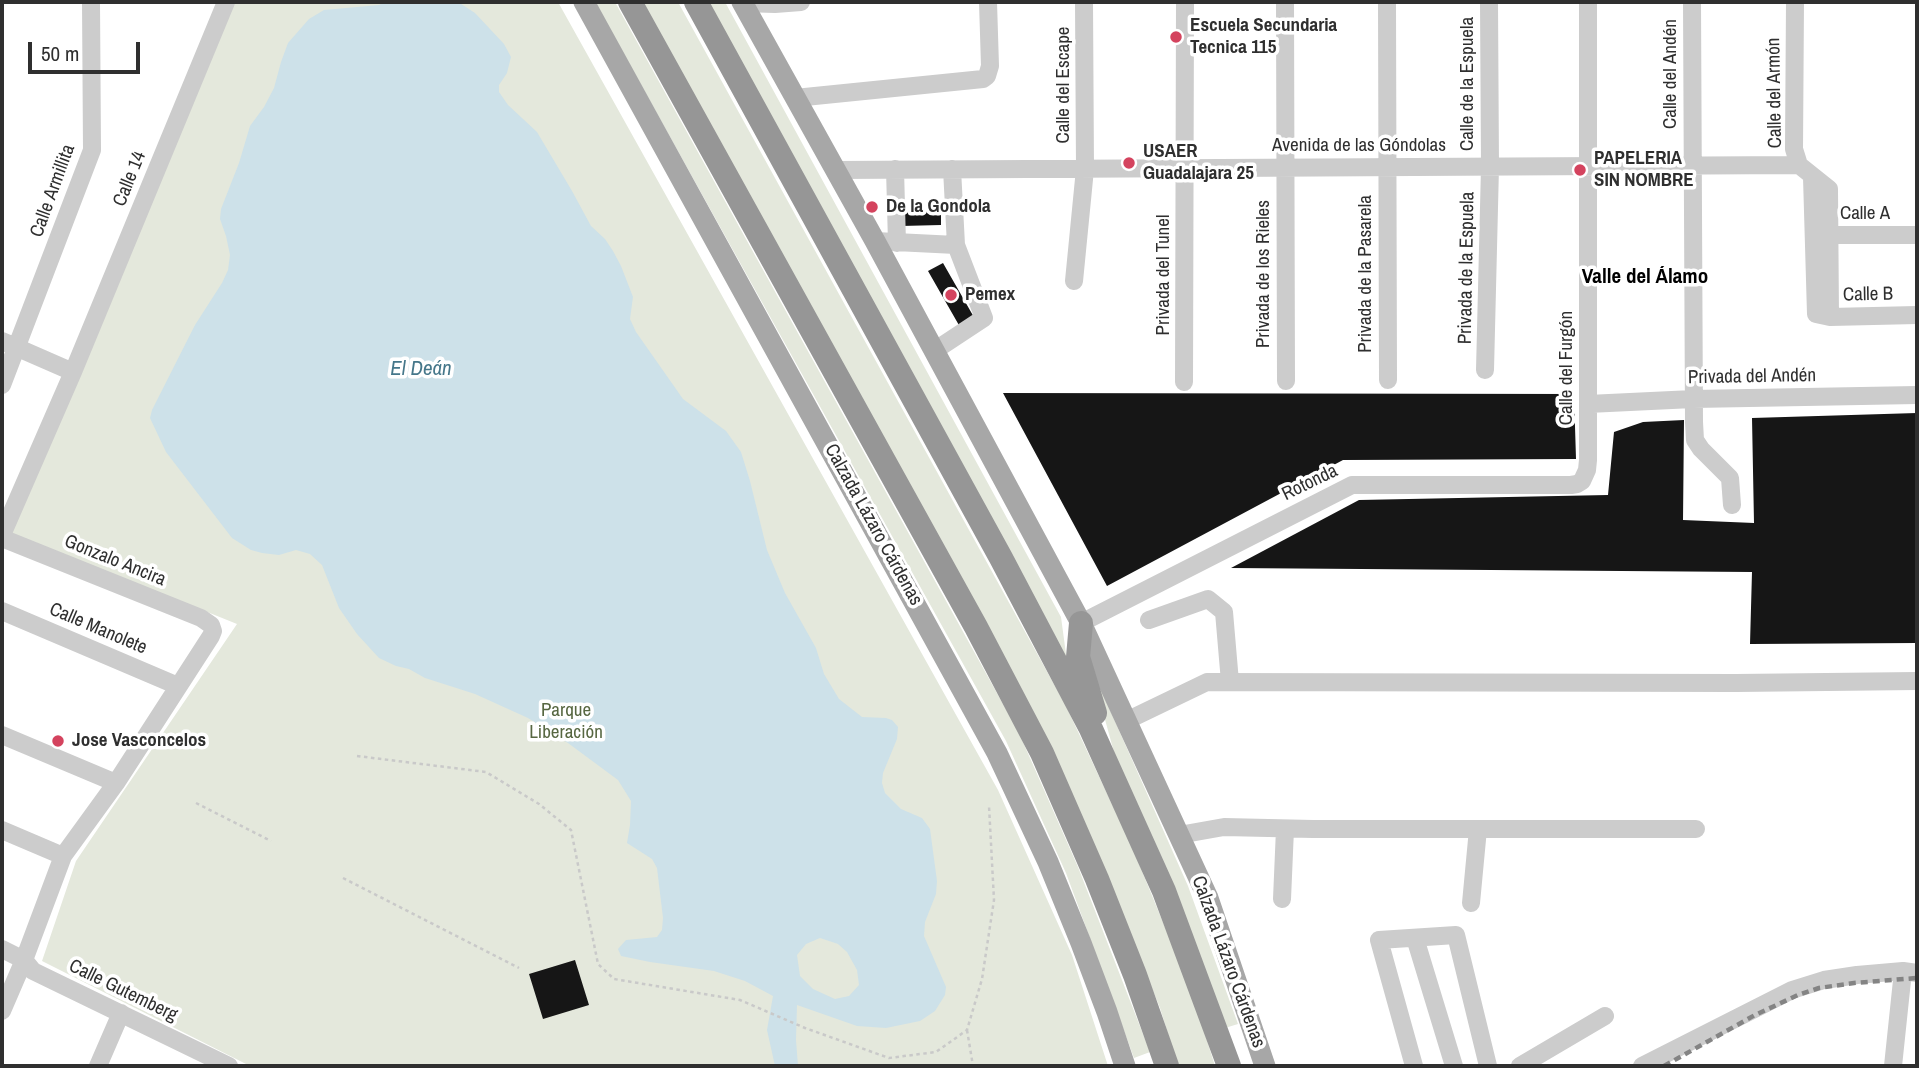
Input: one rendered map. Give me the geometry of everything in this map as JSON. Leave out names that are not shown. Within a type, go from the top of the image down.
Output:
[{"type":"highway","points":[[630,2],[976,627],[1042,753],[1107,903],[1167,1066]]},
{"type":"highway","name":"Calzada Lázaro Cárdenas","points":[[696,2],[1037,625],[1091,729],[1164,891],[1228,1066]]},
{"type":"highway","points":[[1081,623],[1078,657],[1116,785]]},
{"type":"main road","name":"Calzada Lázaro Cárdenas","points":[[584,2],[997,753],[1048,862],[1081,943],[1125,1066]]},
{"type":"main road","name":"Calzada Lázaro Cárdenas","points":[[743,2],[1081,623],[1208,898],[1265,1066]]},
{"type":"street","name":"Calle Armillita","points":[[2,385],[10,344],[92,150],[91,2]]},
{"type":"street","name":"Calle 14","points":[[73,372],[226,2]]},
{"type":"street","points":[[743,2],[801,2]]},
{"type":"street","points":[[795,98],[983,79],[990,66],[988,2]]},
{"type":"street","name":"Calle del Escape","points":[[1073,281],[1085,169],[1084,2]]},
{"type":"street","name":"Privada del Tunel","points":[[1184,382],[1185,2]]},
{"type":"street","name":"Privada de los Rieles","points":[[1285,2],[1286,381]]},
{"type":"street","name":"Privada de la Pasarela","points":[[1387,2],[1388,380]]},
{"type":"street","name":"Calle de la Espuela","points":[[1489,2],[1490,167]]},
{"type":"street","name":"Calle del Furgón","points":[[1582,481],[1588,460],[1588,2]]},
{"type":"street","name":"Calle del Andén","points":[[1692,2],[1695,440],[1730,478],[1732,505]]},
{"type":"street","name":"Calle del Armón","points":[[1795,2],[1794,149],[1805,171],[1829,189],[1815,311],[1825,316]]},
{"type":"street","name":"Avenida de las Góndolas","points":[[835,170],[1692,166],[1805,171]]},
{"type":"street","name":"Privada de la Espuela","points":[[1486,370],[1490,167]]},
{"type":"street","points":[[895,169],[897,243]]},
{"type":"street","points":[[934,351],[984,318],[956,245],[952,169]]},
{"type":"street","name":"Calle A","points":[[1822,235],[1917,235]]},
{"type":"street","points":[[875,241],[956,245]]},
{"type":"street","name":"Calle B","points":[[1825,316],[1917,315]]},
{"type":"street","points":[[10,344],[73,372]]},
{"type":"street","name":"Gonzalo Ancira","points":[[73,372],[2,537],[201,618],[211,625],[211,636],[178,686]]},
{"type":"street","name":"Privada del Andén","points":[[1588,404],[1693,399],[1917,395]]},
{"type":"street","name":"Rotonda","points":[[1081,623],[1352,485],[1571,485],[1582,481]]},
{"type":"street","points":[[1149,620],[1208,598],[1224,612],[1230,682]]},
{"type":"street","name":"Calle Manolete","points":[[2,611],[178,686]]},
{"type":"street","points":[[1126,721],[1208,682],[1917,681]]},
{"type":"street","points":[[2,1011],[63,856],[116,783],[178,686]]},
{"type":"street","points":[[2,735],[116,783]]},
{"type":"street","points":[[1179,835],[1224,827],[1696,829]]},
{"type":"street","points":[[1282,899],[1285,829]]},
{"type":"street","points":[[1471,903],[1478,829]]},
{"type":"street","points":[[2,830],[63,856]]},
{"type":"street","points":[[1414,1066],[1379,940],[1456,935],[1488,1066]]},
{"type":"street","points":[[1415,938],[1454,1066]]},
{"type":"street","name":"Calle Gutemberg","points":[[2,949],[24,960],[33,971],[221,1065]]},
{"type":"street","points":[[1642,1066],[1792,990],[1824,980],[1910,972],[1893,1066]]},
{"type":"street","points":[[98,1066],[121,1013]]},
{"type":"street","points":[[1520,1066],[1605,1016]]},
{"type":"path","points":[[357,756],[486,772],[539,804],[571,830],[598,964],[614,979],[740,1000],[805,1028],[889,1058],[936,1052],[967,1030]]},
{"type":"path","points":[[196,803],[271,841]]},
{"type":"path","points":[[973,1066],[967,1030],[982,979],[995,900],[989,806]]},
{"type":"path","points":[[343,878],[519,968]]},
{"type":"green space","name":"Parque Liberación","points":[[229,2],[558,2],[998,790],[1072,955],[1108,1066],[250,1066],[42,961],[76,861],[237,624],[9,532]]},
{"type":"green space","points":[[595,2],[615,2],[1019,733],[1078,867],[1150,1052],[1134,1058],[1066,873],[1006,741]]},
{"type":"green space","points":[[640,2],[678,2],[1066,706],[1133,849],[1193,996],[1215,1066],[1178,1066],[1160,1008],[1101,863]]},
{"type":"green space","points":[[703,2],[725,2],[1061,617],[1068,669]]},
{"type":"green space","points":[[1090,665],[1188,886],[1238,1024],[1225,1028],[1120,774]]},
{"type":"water","name":"El Deán","points":[[385,2],[458,2],[475,13],[504,44],[511,57],[507,73],[499,85],[499,92],[508,105],[537,132],[591,226],[613,251],[633,297],[630,319],[636,332],[683,399],[726,431],[741,452],[767,550],[785,593],[816,648],[824,674],[839,699],[862,717],[886,718],[898,727],[897,739],[883,773],[882,783],[885,793],[901,809],[922,818],[930,829],[937,881],[936,894],[925,922],[924,936],[946,987],[945,995],[935,1011],[920,1021],[886,1028],[857,1026],[797,1005],[798,1066],[775,1066],[767,1030],[773,996],[745,981],[714,971],[621,956],[618,949],[626,940],[657,937],[662,930],[663,918],[657,868],[652,859],[627,843],[631,801],[618,780],[568,743],[528,718],[475,694],[425,678],[379,658],[357,634],[339,608],[322,565],[310,554],[296,550],[279,555],[262,553],[251,550],[232,538],[166,452],[150,418],[152,410],[195,325],[228,270],[230,255],[220,219],[221,209],[250,126],[274,88],[288,43],[309,19],[324,10],[379,5]],"holes":[[[820,938],[838,944],[847,952],[857,970],[859,985],[849,996],[835,999],[813,989],[800,976],[797,955],[806,944]]]},
{"type":"building","points":[[901,209],[941,209],[941,225],[901,226]]},
{"type":"building","name":"Pemex","points":[[943,263],[975,319],[960,327],[928,271]]},
{"type":"building","points":[[1003,393],[1574,394],[1576,459],[1343,460],[1107,586]]},
{"type":"building","points":[[1917,413],[1917,643],[1750,644],[1752,572],[1231,568],[1359,500],[1608,495],[1614,432],[1643,422],[1684,420],[1683,520],[1754,523],[1752,418]]},
{"type":"building","points":[[575,960],[589,1005],[543,1019],[529,974]]},
{"type":"railway","points":[[1664,1066],[1755,1015],[1798,995],[1819,988],[1917,978]]},
{"type":"place","name":"Escuela Secundaria Tecnica 115","points":[[1176,37]]},
{"type":"place","name":"USAER Guadalajara 25","points":[[1129,163]]},
{"type":"place","name":"PAPELERIA SIN NOMBRE","points":[[1580,170]]},
{"type":"place","name":"De la Gondola","points":[[872,207]]},
{"type":"place","name":"Pemex","points":[[951,295]]},
{"type":"place","name":"Jose Vasconcelos","points":[[58,741]]},
{"type":"district","name":"Valle del Álamo","points":[[1645,277]]}]
